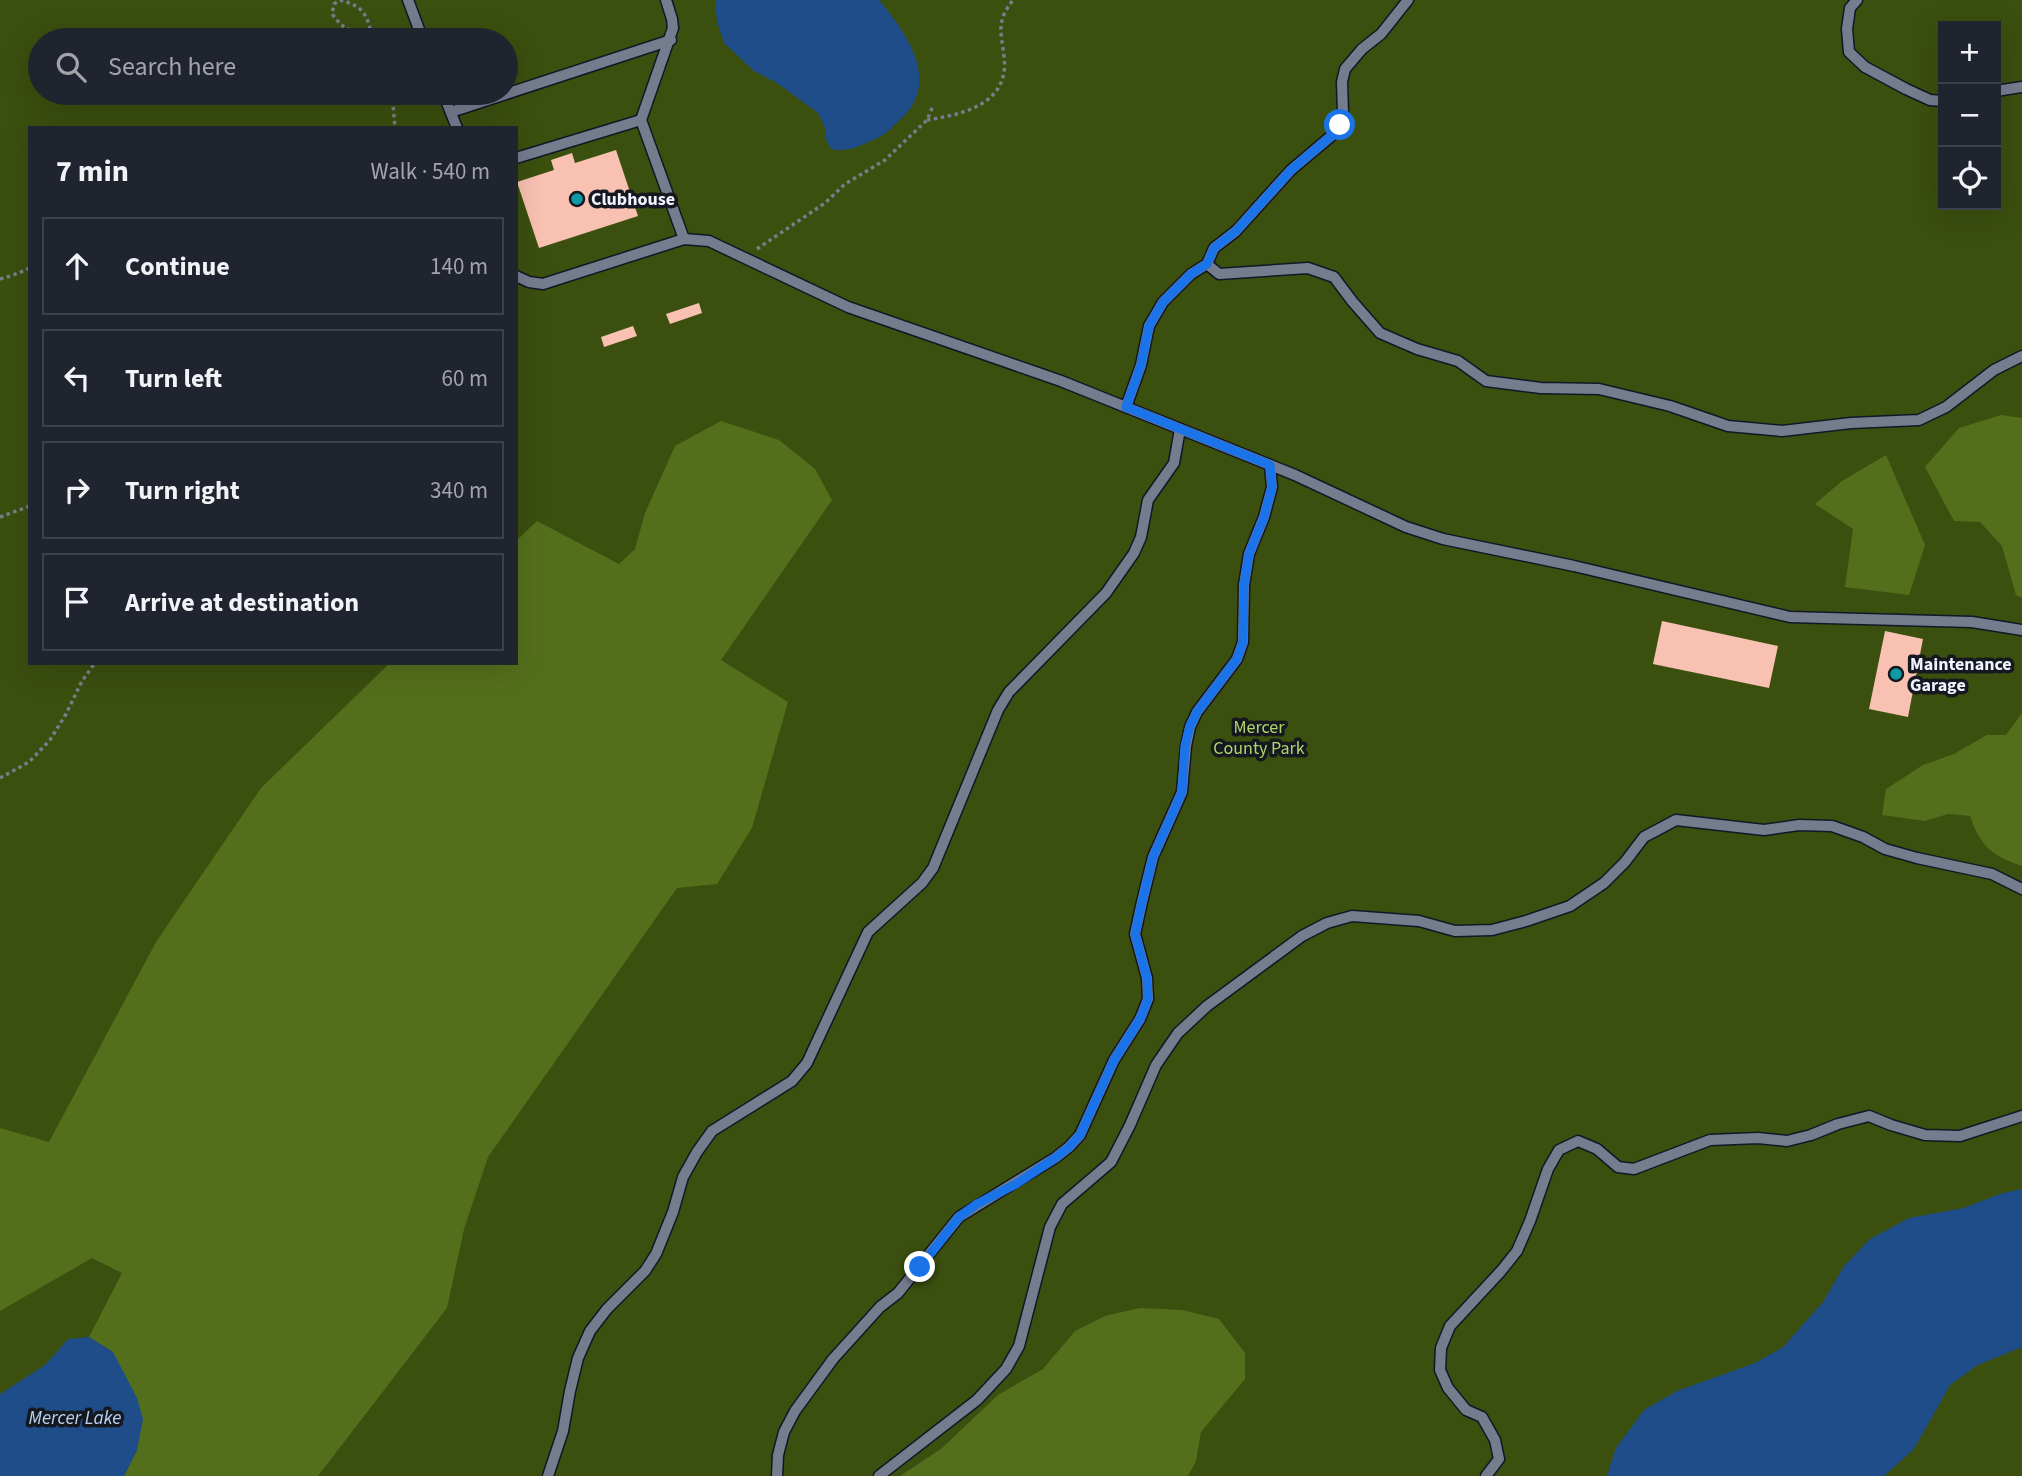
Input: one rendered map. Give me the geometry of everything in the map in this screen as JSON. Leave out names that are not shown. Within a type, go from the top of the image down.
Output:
[{"type":"lane","points":[[408,0],[418,28]]},
{"type":"lane","points":[[666,0],[673,19],[671,40],[641,120],[684,239]]},
{"type":"lane","points":[[1126,407],[1141,365],[1149,326],[1163,302],[1191,274],[1207,264],[1214,248],[1236,231],[1291,170],[1336,132],[1343,113],[1342,82],[1345,69],[1362,49],[1381,34],[1408,0]]},
{"type":"lane","points":[[1857,0],[1850,8],[1847,29],[1849,52],[1865,67],[1906,89],[1930,100],[1938,101]]},
{"type":"lane","points":[[518,90],[671,40]]},
{"type":"lane","points":[[2001,90],[2022,87]]},
{"type":"lane","points":[[448,105],[456,126]]},
{"type":"lane","points":[[451,112],[472,105]]},
{"type":"lane","points":[[518,157],[641,120]]},
{"type":"lane","points":[[518,277],[543,284],[684,239],[709,242],[848,307],[1061,381],[1270,465],[1406,527],[1443,539],[1574,566],[1790,617],[1972,621],[2022,630]]},
{"type":"lane","points":[[1207,264],[1219,274],[1308,268],[1334,277],[1380,333],[1417,349],[1458,360],[1486,381],[1541,387],[1599,389],[1670,406],[1728,426],[1782,431],[1851,423],[1919,420],[1946,407],[1994,370],[2022,356]]},
{"type":"lane","points":[[548,1476],[563,1431],[579,1358],[590,1331],[607,1309],[645,1271],[656,1254],[673,1212],[683,1177],[697,1152],[712,1131],[792,1081],[807,1063],[868,932],[922,883],[933,868],[1009,692],[1106,593],[1134,553],[1141,537],[1148,500],[1174,463],[1180,429]]},
{"type":"lane","points":[[777,1476],[778,1455],[784,1432],[795,1411],[827,1367],[880,1307],[898,1293],[959,1217],[1034,1172],[1069,1147],[1080,1135],[1114,1060],[1140,1019],[1148,999],[1147,978],[1135,934],[1142,902],[1153,857],[1182,792],[1185,746],[1190,726],[1197,712],[1237,659],[1243,642],[1244,585],[1249,554],[1264,517],[1272,487],[1270,465]]},
{"type":"lane","points":[[879,1476],[977,1400],[1006,1369],[1019,1346],[1050,1227],[1062,1204],[1111,1162],[1156,1065],[1178,1033],[1207,1006],[1302,936],[1327,923],[1352,916],[1419,920],[1455,931],[1492,930],[1527,920],[1570,906],[1604,883],[1644,837],[1676,820],[1764,830],[1799,825],[1832,826],[1863,837],[1885,849],[1992,874],[2022,889]]},
{"type":"lane","points":[[1486,1476],[1499,1459],[1495,1440],[1482,1417],[1466,1409],[1448,1388],[1440,1370],[1441,1348],[1450,1326],[1517,1251],[1548,1169],[1559,1150],[1578,1141],[1597,1149],[1618,1167],[1634,1169],[1710,1140],[1758,1138],[1787,1141],[1869,1116],[1925,1135],[1960,1136],[2022,1116]]},
{"type":"path","points":[[347,28],[332,14],[334,4],[340,0],[363,10],[369,28]]},
{"type":"path","points":[[927,120],[952,116],[975,108],[993,96],[1002,79],[1004,58],[1000,39],[1001,20],[1013,0]]},
{"type":"path","points":[[393,105],[395,126]]},
{"type":"path","points":[[744,258],[825,203],[845,184],[885,160],[927,120],[933,106]]},
{"type":"path","points":[[0,279],[28,269]]},
{"type":"path","points":[[0,517],[28,507]]},
{"type":"path","points":[[0,778],[29,762],[50,740],[94,665]]},
{"type":"green space","name":"Mercer County Park","points":[[0,0],[2022,0],[2022,1476],[0,1476]]},
{"type":"green space","points":[[2001,415],[2022,418],[2022,598],[2016,595],[2002,546],[1980,522],[1954,521],[1925,467],[1959,428]]},
{"type":"green space","points":[[721,421],[779,440],[815,469],[832,500],[721,660],[788,702],[752,828],[717,884],[677,888],[488,1157],[464,1229],[447,1308],[318,1476],[124,1476],[137,1450],[113,1352],[89,1337],[122,1273],[92,1258],[0,1311],[0,1128],[49,1142],[156,942],[261,788],[388,665],[518,665],[518,539],[537,521],[619,564],[635,549],[645,513],[675,446]]},
{"type":"green space","points":[[1886,455],[1925,545],[1909,595],[1845,587],[1853,529],[1815,504],[1842,481]]},
{"type":"green space","points":[[2022,713],[2022,866],[2002,858],[1988,848],[1978,835],[1970,816],[1948,814],[1925,821],[1882,815],[1886,789],[1923,765],[1954,754],[1987,735],[2006,735]]},
{"type":"green space","points":[[1140,1308],[1182,1310],[1219,1319],[1245,1353],[1245,1379],[1201,1432],[1196,1461],[1188,1476],[900,1476],[941,1449],[998,1395],[1043,1369],[1075,1331],[1105,1316]]},
{"type":"water","points":[[715,0],[879,0],[899,27],[915,57],[919,88],[913,103],[902,118],[881,136],[849,149],[831,149],[818,113],[777,83],[754,71],[724,43],[717,22]]},
{"type":"water","points":[[2022,1189],[2022,1347],[1978,1365],[1950,1385],[1914,1449],[1884,1476],[1607,1476],[1616,1448],[1644,1410],[1677,1391],[1755,1363],[1783,1347],[1823,1302],[1844,1266],[1870,1239],[1909,1218],[1963,1208]]},
{"type":"water","name":"Mercer Lake","points":[[89,1337],[113,1352],[137,1398],[143,1419],[137,1450],[124,1476],[0,1476],[0,1394],[45,1365],[68,1339]]},
{"type":"building","name":"Clubhouse","points":[[616,150],[638,216],[539,248],[518,182],[554,170],[551,160],[572,153],[575,163]]},
{"type":"building","points":[[699,303],[702,313],[670,324],[666,314]]},
{"type":"building","points":[[633,326],[637,336],[604,347],[601,337]]},
{"type":"building","points":[[1662,621],[1778,646],[1769,688],[1653,664]]},
{"type":"building","name":"Maintenance Garage","points":[[1885,631],[1923,639],[1908,717],[1869,709]]},
{"type":"place","name":"Clubhouse","points":[[577,199]]},
{"type":"place","name":"Maintenance Garage","points":[[1896,674]]},
{"type":"route","points":[[920,1267],[959,1217],[1055,1158],[1080,1135],[1114,1060],[1140,1019],[1148,999],[1147,978],[1135,934],[1153,857],[1182,792],[1185,746],[1190,726],[1197,712],[1237,659],[1243,642],[1244,585],[1249,554],[1264,517],[1272,487],[1270,465],[1126,407],[1141,365],[1149,326],[1163,302],[1191,274],[1207,264],[1214,248],[1236,231],[1291,170],[1336,132],[1340,125]]}]
